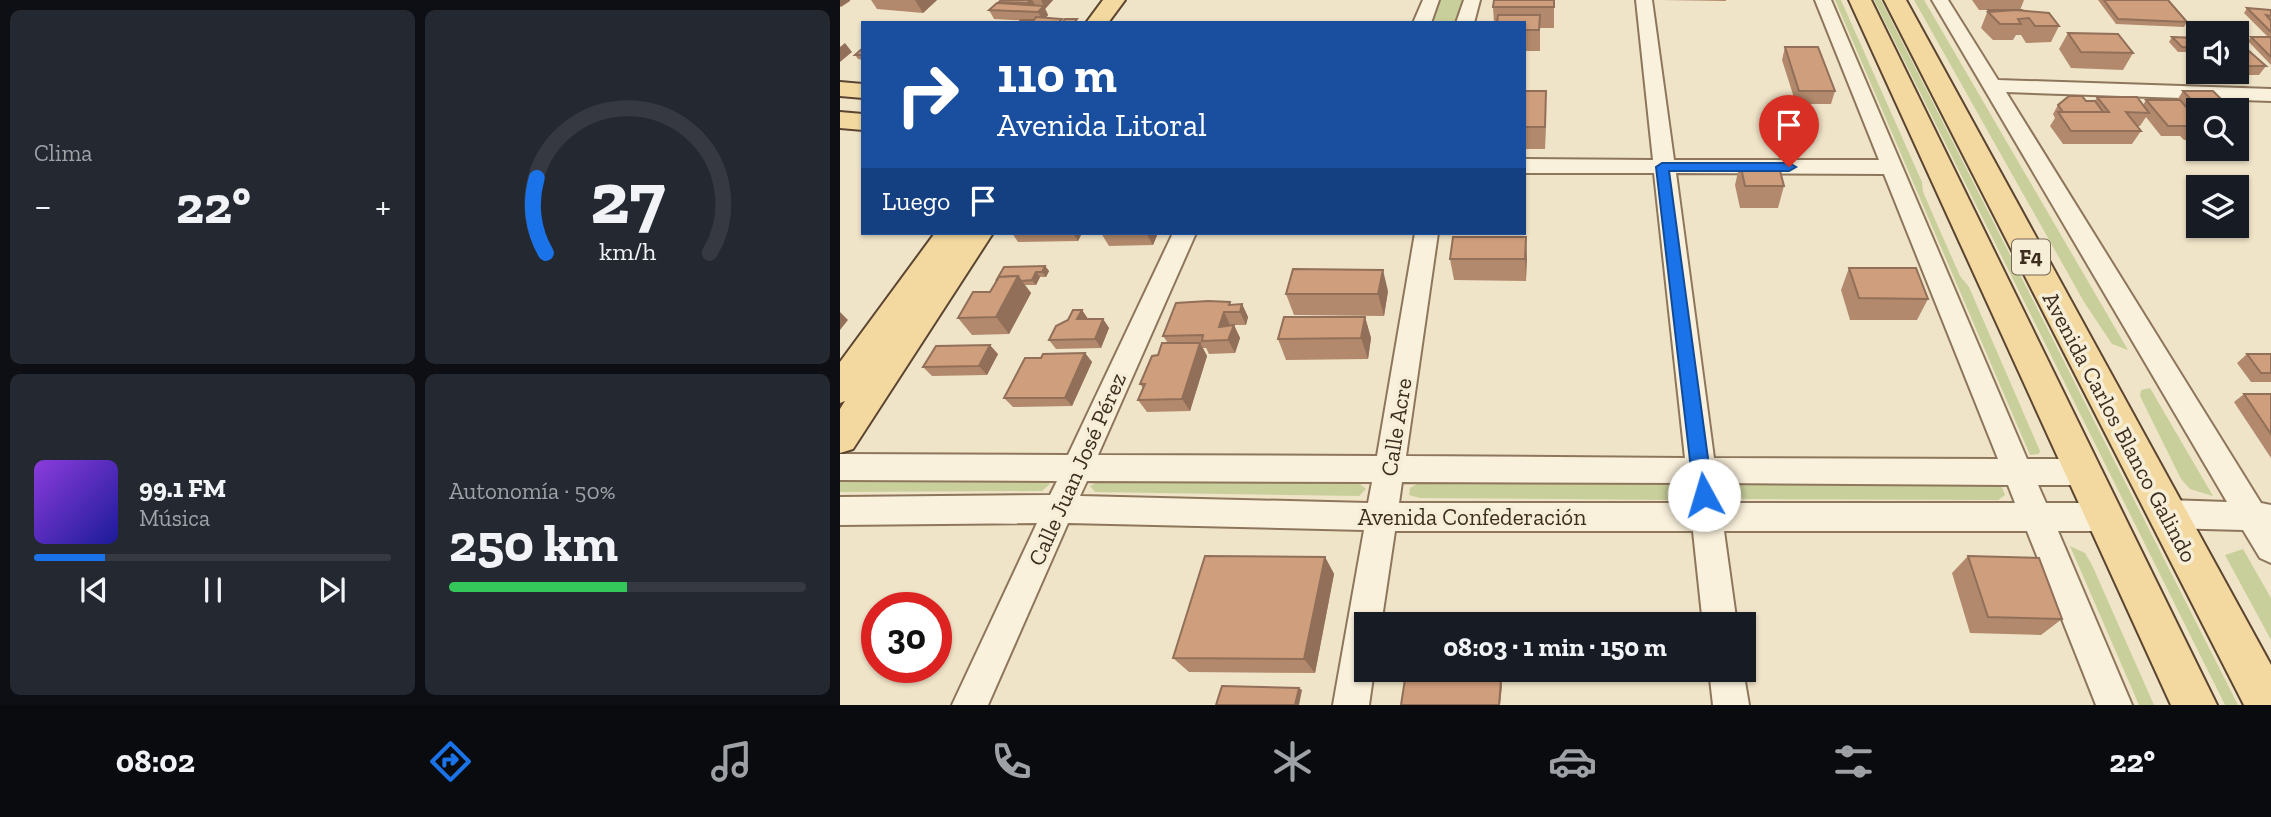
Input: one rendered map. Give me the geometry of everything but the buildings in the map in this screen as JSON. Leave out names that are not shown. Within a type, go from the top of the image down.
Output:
[{"type":"main road","points":[[1098,21],[1114,0]]},
{"type":"main road","points":[[1120,21],[1135,0]]},
{"type":"main road","name":"Avenida Carlos Blanco Galindo","points":[[1860,0],[2194,705]]},
{"type":"main road","name":"Avenida Carlos Blanco Galindo","points":[[1895,0],[2268,705]]},
{"type":"main road","points":[[840,89],[861,91]]},
{"type":"main road","points":[[840,120],[861,122]]},
{"type":"main road","points":[[840,389],[949,235]]},
{"type":"main road","points":[[840,438],[977,235]]},
{"type":"street","points":[[1423,21],[1431,0]]},
{"type":"street","points":[[1466,21],[1472,0]]},
{"type":"street","points":[[1644,0],[1662,167],[1718,612]]},
{"type":"street","points":[[1823,0],[2114,705]]},
{"type":"street","points":[[1940,0],[2262,517],[2271,548]]},
{"type":"street","points":[[1992,86],[2271,94]]},
{"type":"street","points":[[1526,166],[1891,167]]},
{"type":"street","name":"Calle Juan José Pérez","points":[[970,705],[1183,235]]},
{"type":"street","name":"Calle Acre","points":[[1351,705],[1427,235]]},
{"type":"street","name":"Avenida Confederación","points":[[840,467],[2083,472]]},
{"type":"street","name":"Avenida Confederación","points":[[840,511],[1060,509],[1382,517],[2104,517]]},
{"type":"street","points":[[2166,514],[2262,517]]},
{"type":"street","points":[[1728,682],[1731,705]]},
{"type":"green space","points":[[1439,0],[1463,0],[1457,21],[1431,21]]},
{"type":"green space","points":[[1835,0],[1841,0],[1922,182],[1923,192],[1960,276],[1969,287],[2039,454],[2030,455]]},
{"type":"green space","points":[[1874,0],[1881,0],[2238,705],[2225,705]]},
{"type":"green space","points":[[1914,0],[1924,0],[2128,350],[2112,344],[2084,302]]},
{"type":"green space","points":[[2150,388],[2213,496],[2190,489],[2181,479],[2140,396],[2141,390]]},
{"type":"green space","points":[[1046,480],[1050,484],[1042,491],[840,492],[840,481]]},
{"type":"green space","points":[[1102,480],[1360,484],[1366,489],[1359,496],[1095,492],[1090,486]]},
{"type":"green space","points":[[1668,480],[1677,486],[1679,495],[1668,500],[1420,498],[1409,495],[1410,488],[1422,481]]},
{"type":"green space","points":[[1742,484],[1992,484],[2002,487],[2005,495],[1998,500],[1743,499],[1734,494],[1733,487]]},
{"type":"green space","points":[[2070,546],[2085,553],[2092,565],[2154,705],[2139,705]]},
{"type":"green space","points":[[2243,549],[2271,598],[2271,640],[2225,555]]},
{"type":"route","points":[[1704,495],[1662,167],[1789,167]]}]
